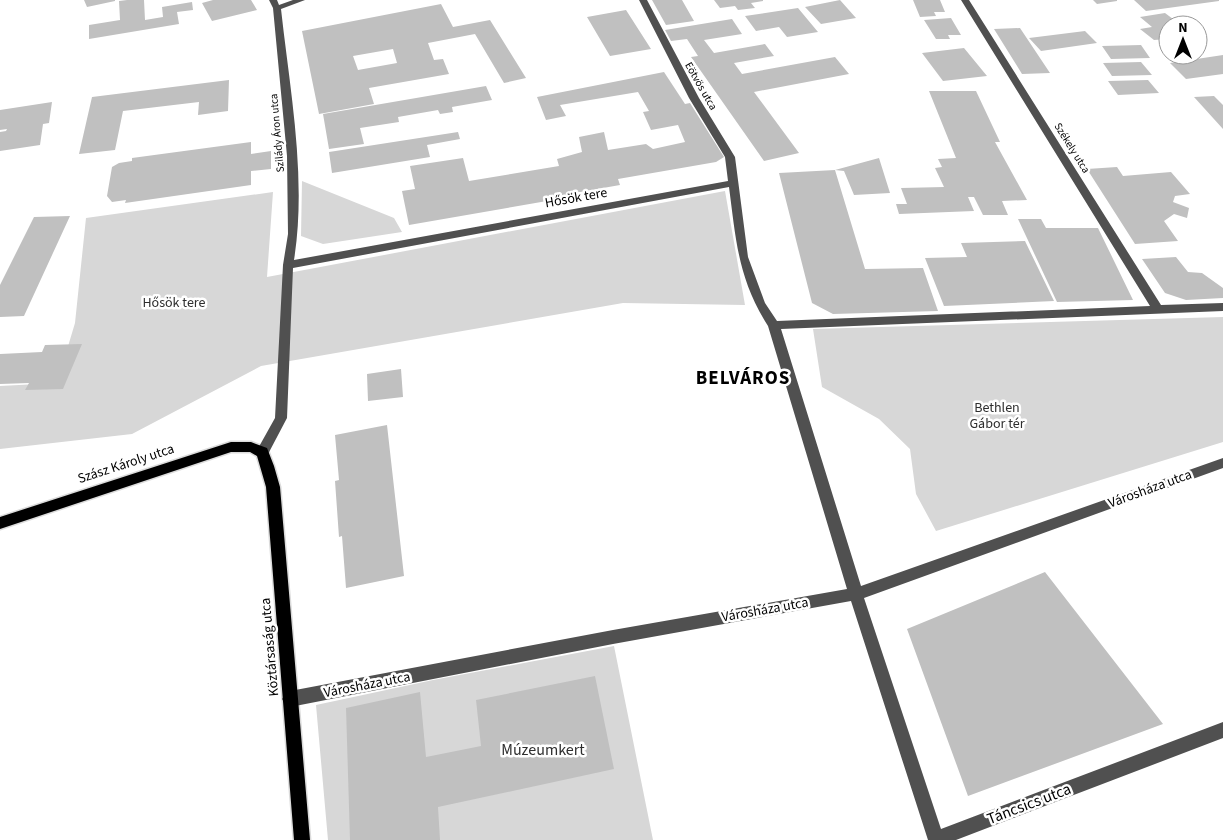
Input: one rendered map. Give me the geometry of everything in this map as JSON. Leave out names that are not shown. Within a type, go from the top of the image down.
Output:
[{"type":"main road","name":"Szász Károly utca","points":[[0,523],[231,447],[251,447],[262,452]]},
{"type":"main road","name":"Köztársaság utca","points":[[262,452],[268,466],[273,487],[302,840]]},
{"type":"street","points":[[275,4],[301,0]]},
{"type":"street","name":"Eötvös utca","points":[[643,0],[660,36],[730,157],[733,184]]},
{"type":"street","name":"Székely utca","points":[[965,0],[1158,310]]},
{"type":"street","name":"Szilády Áron utca","points":[[275,4],[292,156],[293,234],[288,265]]},
{"type":"street","points":[[733,184],[743,257],[760,304],[774,325],[856,594]]},
{"type":"street","name":"Hősök tere","points":[[288,265],[733,184]]},
{"type":"street","points":[[262,452],[281,418],[288,265]]},
{"type":"street","points":[[774,325],[1223,307]]},
{"type":"street","name":"Városháza utca","points":[[290,699],[631,634],[856,594],[1223,463]]},
{"type":"street","name":"Táncsics utca","points":[[856,594],[936,840],[1223,730]]},
{"type":"green space","points":[[302,181],[394,218],[402,232],[323,244],[301,236]]},
{"type":"green space","name":"Hősök tere","points":[[725,191],[745,305],[623,303],[261,366],[132,434],[0,449],[0,386],[57,383],[75,323],[86,218],[273,192],[267,277]]},
{"type":"green space","name":"Bethlen Gábor tér","points":[[1223,317],[1223,442],[936,531],[916,494],[910,449],[879,419],[822,387],[813,329]]},
{"type":"green space","name":"Múzeumkert","points":[[614,646],[653,840],[328,840],[316,705],[433,680]]},
{"type":"building","points":[[84,0],[115,0],[115,1],[87,7]]},
{"type":"building","points":[[144,0],[145,20],[163,17],[162,7],[192,2],[193,10],[177,12],[179,24],[89,39],[89,25],[120,20],[119,1]]},
{"type":"building","points":[[213,0],[251,0],[257,10],[212,21],[202,3]]},
{"type":"building","points":[[652,0],[682,0],[694,21],[666,25]]},
{"type":"building","points":[[714,0],[763,1],[751,3],[755,8],[738,10],[735,6],[720,8]]},
{"type":"building","points":[[840,0],[856,18],[821,24],[805,7]]},
{"type":"building","points":[[913,0],[940,0],[945,12],[934,12],[936,16],[920,17]]},
{"type":"building","points":[[1093,0],[1117,0],[1117,1],[1097,4]]},
{"type":"building","points":[[1134,0],[1219,0],[1219,1],[1146,11]]},
{"type":"building","points":[[441,4],[453,27],[490,20],[526,78],[504,83],[475,34],[428,43],[434,60],[443,59],[449,74],[369,88],[374,104],[319,114],[302,31]],"holes":[[[393,49],[397,63],[358,70],[353,56]]]},
{"type":"building","points":[[798,8],[818,32],[787,37],[779,27],[756,31],[745,16]]},
{"type":"building","points":[[626,10],[651,49],[610,56],[587,17]]},
{"type":"building","points":[[1165,13],[1168,15],[1158,15],[1158,40],[1154,40],[1140,29],[1152,27],[1140,17]]},
{"type":"building","points":[[951,18],[961,35],[948,35],[950,39],[936,39],[924,20]]},
{"type":"building","points":[[732,19],[742,34],[704,40],[714,53],[765,44],[774,56],[734,63],[742,74],[835,57],[849,74],[754,92],[799,153],[764,161],[691,57],[698,56],[687,39],[671,41],[665,30]]},
{"type":"building","points":[[1020,28],[1050,73],[1022,74],[994,29]]},
{"type":"building","points":[[1085,31],[1097,43],[1041,51],[1029,38]]},
{"type":"building","points":[[1141,45],[1150,58],[1111,59],[1102,46]]},
{"type":"building","points":[[964,48],[987,76],[943,81],[922,53]]},
{"type":"building","points":[[1223,55],[1223,74],[1186,79],[1172,65],[1208,65],[1208,57]]},
{"type":"building","points":[[1141,62],[1152,75],[1112,76],[1103,63]]},
{"type":"building","points":[[664,72],[685,104],[690,103],[724,157],[716,162],[618,179],[620,185],[569,194],[570,197],[409,225],[402,191],[415,189],[410,166],[463,158],[469,181],[559,166],[557,159],[582,152],[579,137],[604,132],[608,150],[646,144],[653,149],[685,142],[678,125],[651,130],[643,112],[649,111],[638,92],[560,105],[566,116],[546,120],[537,97]]},
{"type":"building","points":[[229,80],[228,111],[198,115],[199,102],[123,111],[115,150],[79,154],[92,97]]},
{"type":"building","points":[[1148,80],[1159,93],[1118,95],[1108,81]]},
{"type":"building","points":[[486,86],[492,100],[452,107],[453,112],[440,114],[438,110],[398,117],[399,122],[360,128],[364,144],[329,149],[323,114]]},
{"type":"building","points":[[929,91],[976,91],[1000,142],[995,142],[1027,200],[1002,201],[1008,215],[983,215],[974,197],[968,197],[974,211],[899,214],[896,204],[907,204],[901,188],[944,187],[935,168],[942,167],[938,159],[956,158]]},
{"type":"building","points":[[1214,96],[1223,105],[1223,129],[1194,97]]},
{"type":"building","points":[[52,102],[49,123],[43,124],[40,145],[0,151],[0,132],[7,129],[0,130],[0,110]]},
{"type":"building","points":[[458,132],[460,139],[427,145],[430,157],[332,173],[329,152]]},
{"type":"building","points":[[251,142],[251,154],[271,151],[271,169],[251,171],[251,185],[125,203],[126,200],[112,202],[107,196],[112,167],[119,163],[132,161],[132,158]]},
{"type":"building","points":[[879,158],[890,193],[854,195],[844,171],[835,170]]},
{"type":"building","points":[[1117,167],[1123,176],[1171,172],[1190,194],[1175,196],[1173,202],[1189,208],[1187,218],[1174,214],[1164,221],[1178,241],[1135,244],[1087,169]]},
{"type":"building","points":[[835,170],[865,269],[923,268],[938,311],[833,314],[812,303],[779,173]]},
{"type":"building","points":[[70,216],[24,316],[0,317],[0,285],[34,217]]},
{"type":"building","points":[[1018,219],[1041,219],[1046,228],[1098,228],[1133,300],[1057,302]]},
{"type":"building","points":[[1025,241],[1054,301],[944,306],[925,258],[967,257],[961,243]]},
{"type":"building","points":[[1176,257],[1188,272],[1202,273],[1223,288],[1223,298],[1186,300],[1165,293],[1142,259]]},
{"type":"building","points":[[82,344],[63,389],[25,390],[29,383],[0,384],[0,354],[42,352],[45,345]]},
{"type":"building","points":[[401,369],[403,397],[368,401],[367,374]]},
{"type":"building","points":[[387,425],[404,576],[346,588],[342,536],[339,537],[335,481],[339,480],[335,435]]},
{"type":"building","points":[[1045,572],[1163,724],[968,796],[907,629]]},
{"type":"building","points":[[595,676],[614,769],[438,807],[440,840],[350,840],[346,708],[420,692],[426,757],[481,746],[476,700]]},
{"type":"district","name":"BELVÁROS","points":[[743,378]]}]
